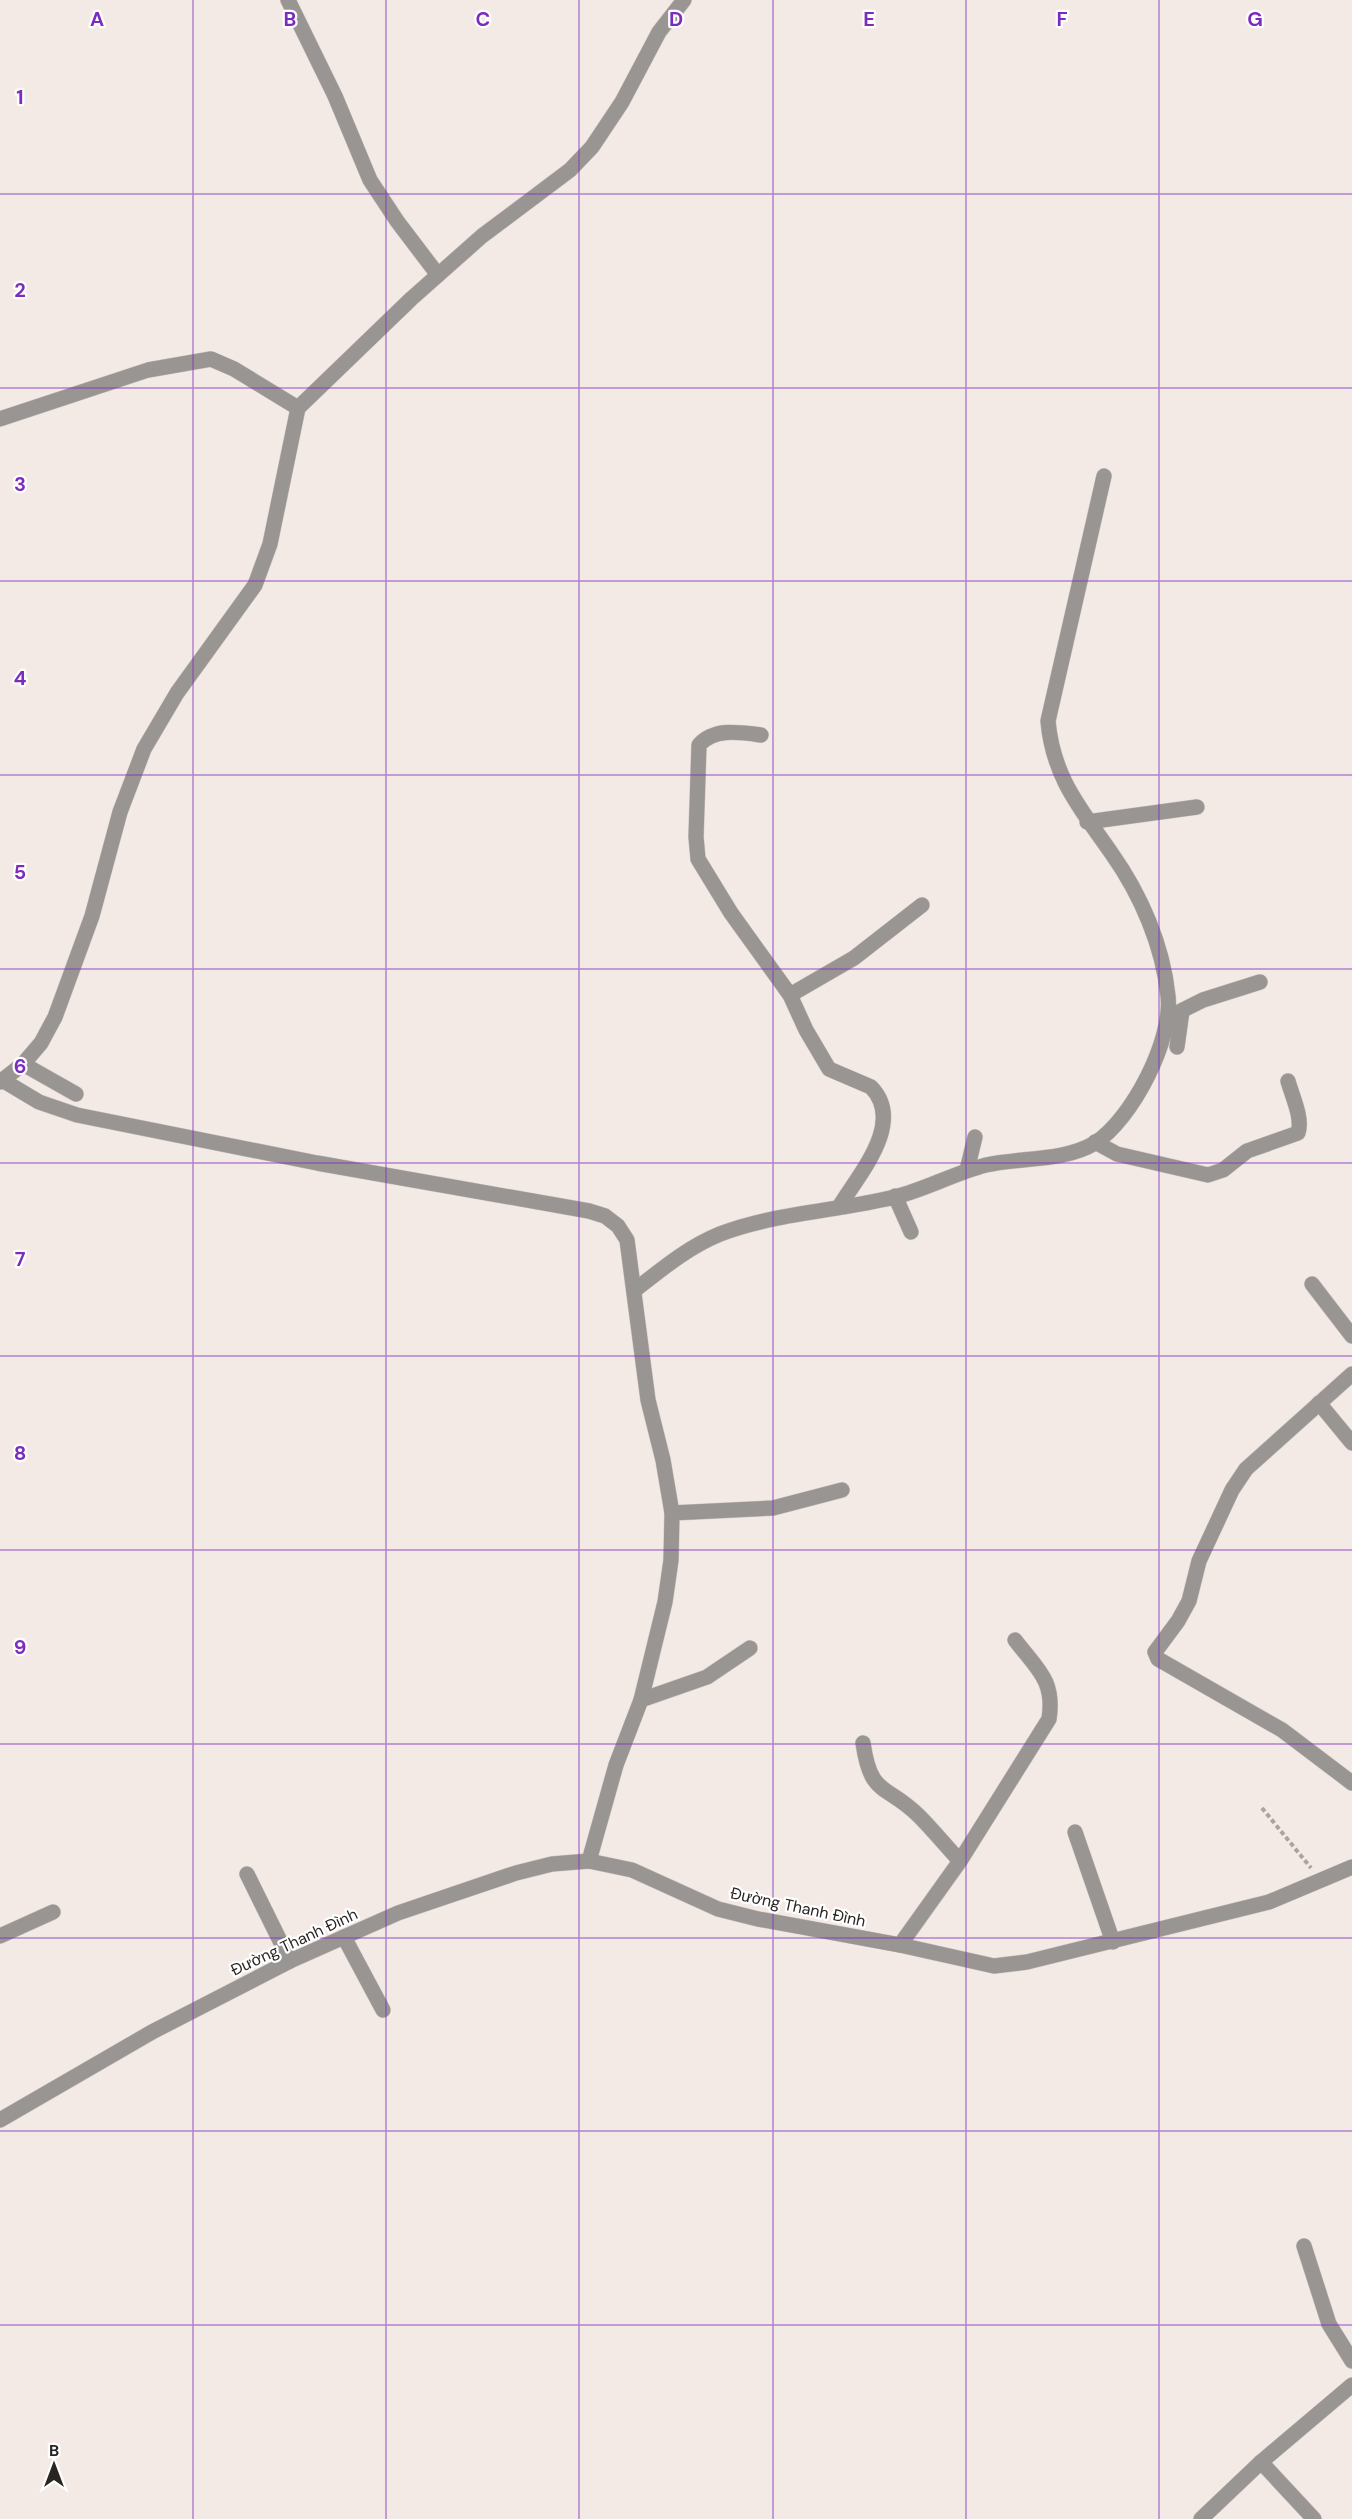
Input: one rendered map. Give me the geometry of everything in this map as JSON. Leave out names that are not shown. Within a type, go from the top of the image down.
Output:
[{"type":"street","points":[[288,0],[335,96],[370,180],[397,221],[438,275]]},
{"type":"street","points":[[589,1861],[616,1765],[640,1700],[665,1602],[670,1560],[672,1513],[663,1460],[648,1400],[627,1240],[618,1226],[605,1216],[77,1115],[39,1102],[2,1082],[24,1064],[41,1043],[66,990],[92,916],[120,812],[144,749],[177,693],[255,585],[270,544],[298,408],[438,275],[482,236],[570,170],[592,147],[622,102],[659,32],[684,0]]},
{"type":"street","points":[[0,418],[148,370],[211,359],[298,408]]},
{"type":"street","points":[[1104,476],[1048,721],[1054,757],[1087,822],[1113,854],[1139,899],[1165,968],[1175,1014],[1177,1047]]},
{"type":"street","points":[[761,735],[732,732],[706,736],[699,745],[696,837],[698,859],[731,913],[790,995],[828,1069],[871,1087],[876,1092],[884,1114],[880,1141],[839,1207]]},
{"type":"street","points":[[1087,822],[1197,807]]},
{"type":"street","points":[[790,995],[854,958],[922,905]]},
{"type":"street","points":[[635,1290],[695,1246],[721,1234],[782,1217],[895,1196],[967,1170],[1060,1155],[1095,1142],[1126,1111],[1148,1077],[1175,1014],[1203,1000],[1260,982]]},
{"type":"street","points":[[24,1064],[76,1094]]},
{"type":"street","points":[[1095,1142],[1117,1154],[1178,1169],[1208,1174],[1223,1170],[1247,1151],[1298,1132],[1298,1119],[1288,1081]]},
{"type":"street","points":[[967,1170],[975,1137]]},
{"type":"street","points":[[895,1196],[911,1232]]},
{"type":"street","points":[[1312,1284],[1352,1336]]},
{"type":"street","points":[[1352,1374],[1246,1469],[1232,1490],[1199,1561],[1189,1601],[1155,1654],[1167,1665],[1282,1730],[1352,1783]]},
{"type":"street","points":[[1319,1403],[1352,1443]]},
{"type":"street","points":[[672,1513],[773,1509],[842,1490]]},
{"type":"street","points":[[900,1945],[960,1861],[1048,1719],[1052,1698],[1045,1678],[1015,1640]]},
{"type":"street","points":[[640,1700],[706,1677],[750,1648]]},
{"type":"street","points":[[863,1743],[867,1769],[873,1781],[917,1814],[960,1861]]},
{"type":"street","points":[[1075,1832],[1113,1942]]},
{"type":"street","name":"Đường Thanh Đình","points":[[0,2120],[152,2032],[290,1961],[398,1913],[516,1873],[552,1864],[589,1861],[632,1870],[718,1909],[994,1966],[1027,1962],[1113,1942],[1269,1902],[1352,1867]]},
{"type":"street","points":[[248,1874],[290,1961]]},
{"type":"street","points":[[0,1936],[53,1912]]},
{"type":"street","points":[[344,1937],[383,2010]]},
{"type":"street","points":[[1304,2246],[1329,2324],[1352,2361]]},
{"type":"street","points":[[1201,2519],[1261,2462],[1352,2385]]},
{"type":"street","points":[[1261,2462],[1314,2519]]},
{"type":"path","points":[[1262,1808],[1320,1881]]}]
